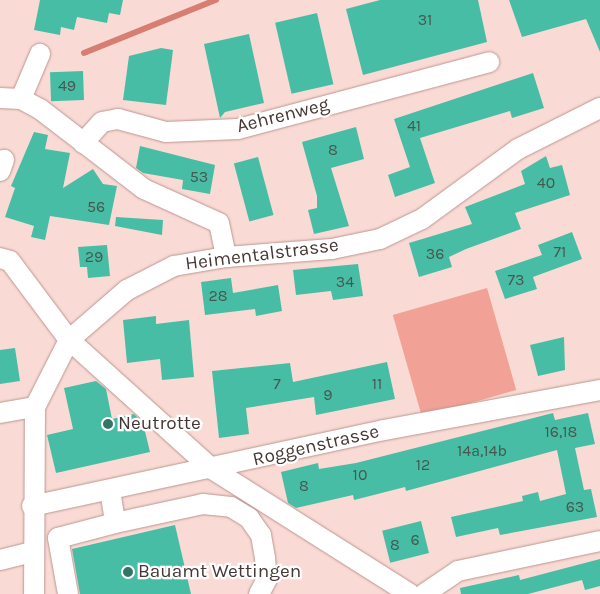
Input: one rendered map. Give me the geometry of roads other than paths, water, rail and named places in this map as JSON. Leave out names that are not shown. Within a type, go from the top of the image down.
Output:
[{"type":"street","points":[[21,99],[40,54]]},
{"type":"street","name":"Aehrenweg","points":[[83,143],[102,122],[118,119],[166,132],[238,129],[489,62]]},
{"type":"street","points":[[0,98],[21,99],[40,109],[144,189],[218,223],[226,256]]},
{"type":"street","name":"Heimentalstrasse","points":[[69,340],[150,276],[174,266],[226,256],[332,249],[380,239],[422,219],[518,149],[600,108]]},
{"type":"street","points":[[0,258],[10,260],[69,340],[212,469],[410,594]]},
{"type":"street","points":[[34,594],[32,506],[35,407],[69,340]]},
{"type":"street","name":"Roggenstrasse","points":[[32,506],[212,469],[384,430],[600,390]]},
{"type":"street","points":[[0,413],[35,407]]},
{"type":"street","points":[[110,490],[115,523]]},
{"type":"street","points":[[68,594],[58,538],[115,523],[203,504],[231,507],[249,518],[261,535],[267,579],[259,594]]},
{"type":"street","points":[[424,594],[458,571],[600,541]]},
{"type":"street","points":[[0,560],[32,552]]},
{"type":"waterway","points":[[84,53],[216,0]]},
{"type":"place","name":"Neutrotte","points":[[108,424]]},
{"type":"place","name":"Bauamt Wettingen","points":[[128,572]]}]
